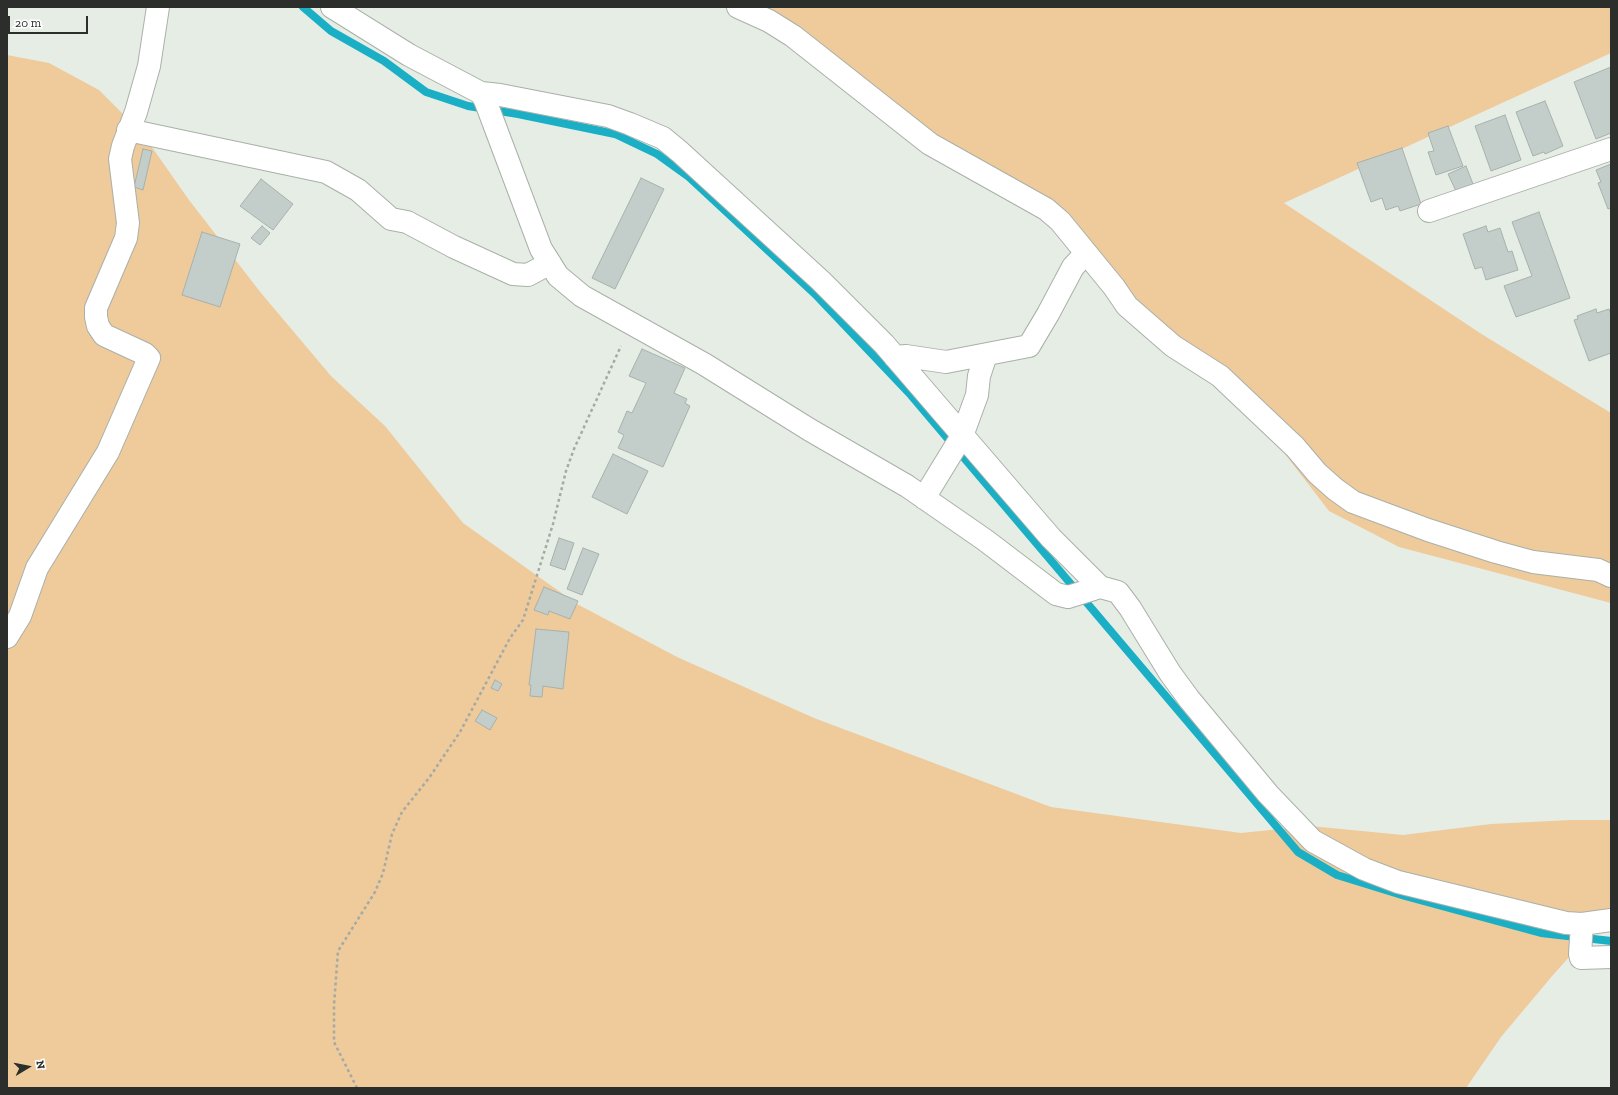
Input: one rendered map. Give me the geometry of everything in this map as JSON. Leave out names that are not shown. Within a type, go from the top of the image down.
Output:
[{"type":"street","points":[[7,637],[20,616],[37,568],[108,452],[149,358],[145,354],[104,335],[98,326],[96,308],[126,238],[128,223],[120,159],[128,130],[136,112],[149,66],[158,7]]},
{"type":"street","points":[[332,7],[409,55],[481,93],[500,95],[608,116],[663,138],[689,160],[821,281],[879,339],[1051,538],[1100,587],[1118,592],[1130,608],[1170,673],[1189,699],[1268,794],[1313,841],[1364,869],[1398,882],[1566,923],[1582,924],[1611,920]]},
{"type":"street","points":[[738,7],[769,21],[793,36],[930,144],[1046,209],[1060,221],[1127,306],[1147,325],[1173,346],[1220,376],[1295,447],[1326,481],[1353,502],[1428,530],[1496,552],[1533,562],[1598,570],[1611,576]]},
{"type":"street","points":[[481,93],[485,100],[541,249],[558,276],[582,296],[627,323],[704,364],[810,430],[907,486],[985,540],[1056,594],[1068,597],[1100,587]]},
{"type":"street","points":[[128,130],[326,172],[358,190],[391,219],[407,222],[454,247],[514,274],[528,275],[550,263]]},
{"type":"street","points":[[1429,211],[1611,149]]},
{"type":"street","points":[[895,357],[906,356],[946,362],[1024,347],[1032,343],[1073,267],[1086,253]]},
{"type":"street","points":[[924,498],[962,436],[977,395],[979,376],[986,355]]},
{"type":"street","points":[[1582,924],[1581,958],[1611,957]]},
{"type":"path","points":[[358,1088],[334,1042],[334,1005],[338,951],[375,892],[383,873],[392,834],[402,812],[429,778],[460,732],[510,638],[523,620],[550,531],[566,471],[574,449],[622,343],[627,323]]},
{"type":"shaded area","points":[[729,7],[1611,7],[1611,53],[1284,203],[1483,335],[1611,413],[1611,603],[1399,547],[1329,511],[1251,410],[1060,227],[813,57]]},
{"type":"shaded area","points":[[7,55],[49,63],[99,90],[142,133],[189,200],[261,293],[331,376],[385,426],[463,523],[577,604],[677,657],[814,718],[1051,807],[1241,833],[1310,826],[1403,835],[1491,824],[1571,820],[1611,820],[1611,910],[1553,975],[1501,1037],[1466,1088],[7,1088]]},
{"type":"building","points":[[1611,67],[1611,133],[1596,139],[1574,82]]},
{"type":"building","points":[[1545,101],[1563,146],[1545,154],[1544,152],[1533,156],[1516,112]]},
{"type":"building","points":[[1505,115],[1521,160],[1491,171],[1475,126]]},
{"type":"building","points":[[1448,126],[1463,166],[1436,175],[1428,152],[1434,151],[1428,133]]},
{"type":"building","points":[[1402,148],[1421,204],[1400,211],[1398,206],[1386,210],[1382,198],[1371,202],[1357,163]]},
{"type":"building","points":[[143,149],[152,151],[143,190],[134,187]]},
{"type":"building","points":[[1611,164],[1611,208],[1608,209],[1598,183],[1601,182],[1596,170]]},
{"type":"building","points":[[1466,166],[1473,184],[1456,191],[1448,174]]},
{"type":"building","points":[[641,178],[664,189],[615,289],[592,278]]},
{"type":"building","points":[[261,179],[293,204],[273,230],[240,206]]},
{"type":"building","points":[[1539,212],[1570,298],[1516,317],[1504,286],[1532,276],[1512,222]]},
{"type":"building","points":[[262,226],[270,233],[260,245],[251,238]]},
{"type":"building","points":[[1486,226],[1488,232],[1500,228],[1508,252],[1512,251],[1518,270],[1486,280],[1482,267],[1475,269],[1463,234]]},
{"type":"building","points":[[202,232],[240,244],[220,307],[182,295]]},
{"type":"building","points":[[1596,309],[1597,313],[1609,309],[1611,315],[1611,353],[1589,361],[1574,320],[1578,319],[1577,316]]},
{"type":"building","points":[[642,349],[685,368],[674,393],[687,399],[685,403],[690,406],[663,467],[618,448],[624,435],[618,432],[627,411],[632,413],[646,383],[629,376]]},
{"type":"building","points":[[613,454],[648,471],[627,514],[592,497]]},
{"type":"building","points":[[559,538],[574,543],[565,570],[550,565]]},
{"type":"building","points":[[583,548],[599,554],[582,595],[567,589]]},
{"type":"building","points":[[544,587],[578,601],[570,619],[549,611],[548,615],[534,610]]},
{"type":"building","points":[[536,629],[569,632],[563,689],[543,686],[542,697],[530,696],[531,685],[529,685]]},
{"type":"building","points":[[495,680],[502,684],[498,691],[491,688]]},
{"type":"building","points":[[482,710],[497,718],[490,730],[475,721]]},
{"type":"waterway","points":[[303,7],[331,31],[384,61],[426,92],[468,106],[518,114],[615,134],[657,154],[689,177],[815,294],[909,393],[1298,852],[1337,875],[1405,896],[1541,933],[1611,941]]}]
